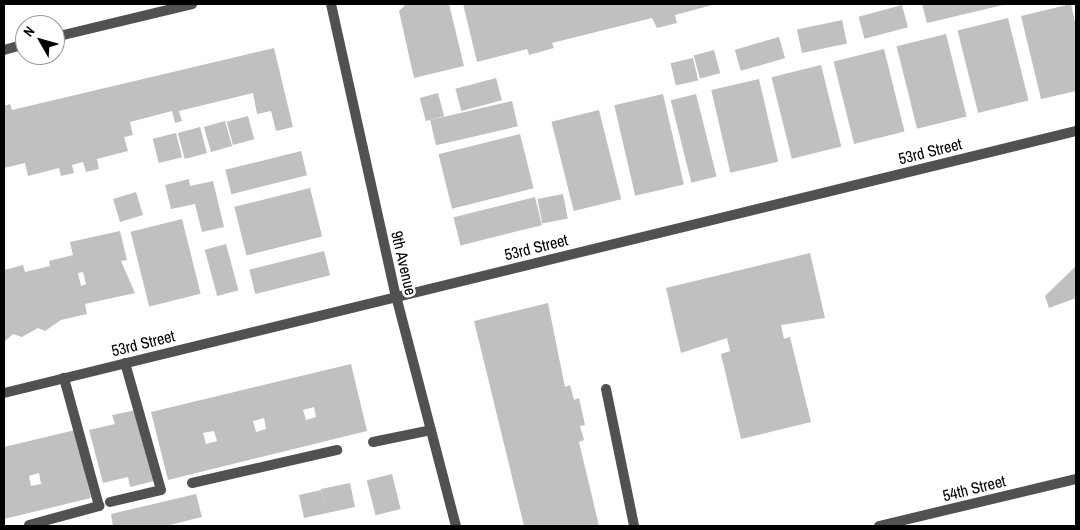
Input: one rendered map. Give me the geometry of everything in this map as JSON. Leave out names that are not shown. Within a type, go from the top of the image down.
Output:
[{"type":"street","points":[[65,35],[192,4]]},
{"type":"street","name":"9th Avenue","points":[[331,4],[396,296],[456,526]]},
{"type":"street","name":"53rd Street","points":[[4,393],[1076,131]]},
{"type":"street","points":[[110,502],[162,490],[125,363]]},
{"type":"street","points":[[28,525],[99,506],[64,378]]},
{"type":"street","points":[[606,389],[634,526]]},
{"type":"street","points":[[373,442],[431,430]]},
{"type":"street","points":[[192,483],[337,450]]},
{"type":"street","name":"54th Street","points":[[879,526],[1076,479]]},
{"type":"building","points":[[449,4],[464,66],[414,78],[399,11],[405,5]]},
{"type":"building","points":[[463,4],[716,4],[675,15],[677,23],[657,28],[652,18],[552,43],[554,48],[529,55],[527,49],[477,62]]},
{"type":"building","points":[[922,4],[1003,4],[1003,5],[927,23]]},
{"type":"building","points":[[1071,4],[1076,26],[1076,91],[1041,99],[1021,16]]},
{"type":"building","points":[[902,5],[908,27],[864,39],[859,17]]},
{"type":"building","points":[[1008,18],[1029,100],[978,113],[958,31]]},
{"type":"building","points":[[842,20],[847,43],[802,53],[797,30]]},
{"type":"building","points":[[946,34],[967,116],[917,129],[897,46]]},
{"type":"building","points":[[779,37],[785,58],[741,71],[735,50]]},
{"type":"building","points":[[274,48],[293,127],[276,131],[271,111],[257,114],[253,93],[179,111],[182,121],[175,123],[172,111],[130,122],[133,135],[124,137],[128,151],[97,159],[99,169],[86,172],[83,162],[72,165],[74,173],[61,176],[59,168],[28,176],[25,163],[4,168],[4,106],[10,104],[12,110]]},
{"type":"building","points":[[884,49],[905,131],[854,144],[834,62]]},
{"type":"building","points":[[714,50],[720,73],[700,79],[694,55]]},
{"type":"building","points":[[693,58],[698,80],[676,86],[671,63]]},
{"type":"building","points":[[821,65],[841,147],[792,159],[772,77]]},
{"type":"building","points":[[496,78],[502,100],[461,111],[455,89]]},
{"type":"building","points":[[759,79],[778,162],[730,173],[711,90]]},
{"type":"building","points":[[438,93],[444,116],[426,121],[420,98]]},
{"type":"building","points":[[663,94],[684,185],[635,196],[614,105]]},
{"type":"building","points":[[696,94],[717,176],[691,183],[671,100]]},
{"type":"building","points":[[512,101],[518,126],[436,145],[430,120]]},
{"type":"building","points":[[599,110],[621,199],[574,211],[551,122]]},
{"type":"building","points":[[248,116],[254,139],[233,145],[227,122]]},
{"type":"building","points":[[225,121],[232,146],[211,152],[204,127]]},
{"type":"building","points":[[200,127],[207,153],[185,159],[178,133]]},
{"type":"building","points":[[176,133],[182,157],[159,163],[153,139]]},
{"type":"building","points":[[520,134],[534,188],[452,209],[438,154]]},
{"type":"building","points":[[301,151],[307,175],[231,194],[225,170]]},
{"type":"building","points":[[189,179],[190,186],[213,181],[224,227],[202,232],[195,204],[171,209],[165,185]]},
{"type":"building","points":[[310,188],[322,237],[246,255],[234,207]]},
{"type":"building","points":[[136,192],[143,215],[120,222],[113,199]]},
{"type":"building","points":[[563,194],[568,219],[542,224],[537,199]]},
{"type":"building","points":[[535,197],[542,225],[461,245],[453,217]]},
{"type":"building","points":[[182,219],[201,294],[149,307],[131,232]]},
{"type":"building","points":[[120,231],[127,260],[121,261],[135,293],[85,304],[87,314],[61,320],[45,331],[38,328],[22,337],[13,334],[4,342],[4,270],[23,265],[25,272],[50,266],[49,261],[73,255],[70,242]],"holes":[[[83,272],[86,284],[81,286],[78,273]]]},
{"type":"building","points":[[226,244],[238,290],[217,296],[205,250]]},
{"type":"building","points":[[324,251],[330,275],[255,294],[249,270]]},
{"type":"building","points":[[810,253],[825,318],[781,325],[784,339],[790,337],[811,422],[741,439],[721,354],[730,351],[727,338],[681,353],[666,288]]},
{"type":"building","points":[[1076,266],[1076,298],[1049,308],[1045,296]]},
{"type":"building","points":[[548,303],[565,387],[570,385],[574,400],[579,398],[585,425],[580,426],[584,440],[579,442],[599,526],[524,526],[474,321]]},
{"type":"building","points":[[351,364],[367,431],[168,480],[151,412]],"holes":[[[314,407],[316,417],[306,420],[303,410]],[[264,418],[266,429],[256,432],[253,421]],[[214,431],[217,441],[206,444],[203,433]]]},
{"type":"building","points":[[136,410],[154,481],[130,487],[128,477],[103,483],[89,430],[115,424],[112,415]]},
{"type":"building","points":[[75,430],[91,498],[4,519],[4,447]],"holes":[[[39,473],[41,484],[31,486],[29,476]]]},
{"type":"building","points":[[392,474],[401,509],[375,515],[367,480]]},
{"type":"building","points":[[350,483],[355,507],[304,518],[299,495],[321,490],[325,508],[321,489]]},
{"type":"building","points":[[196,494],[202,517],[165,526],[113,526],[111,514]]}]
